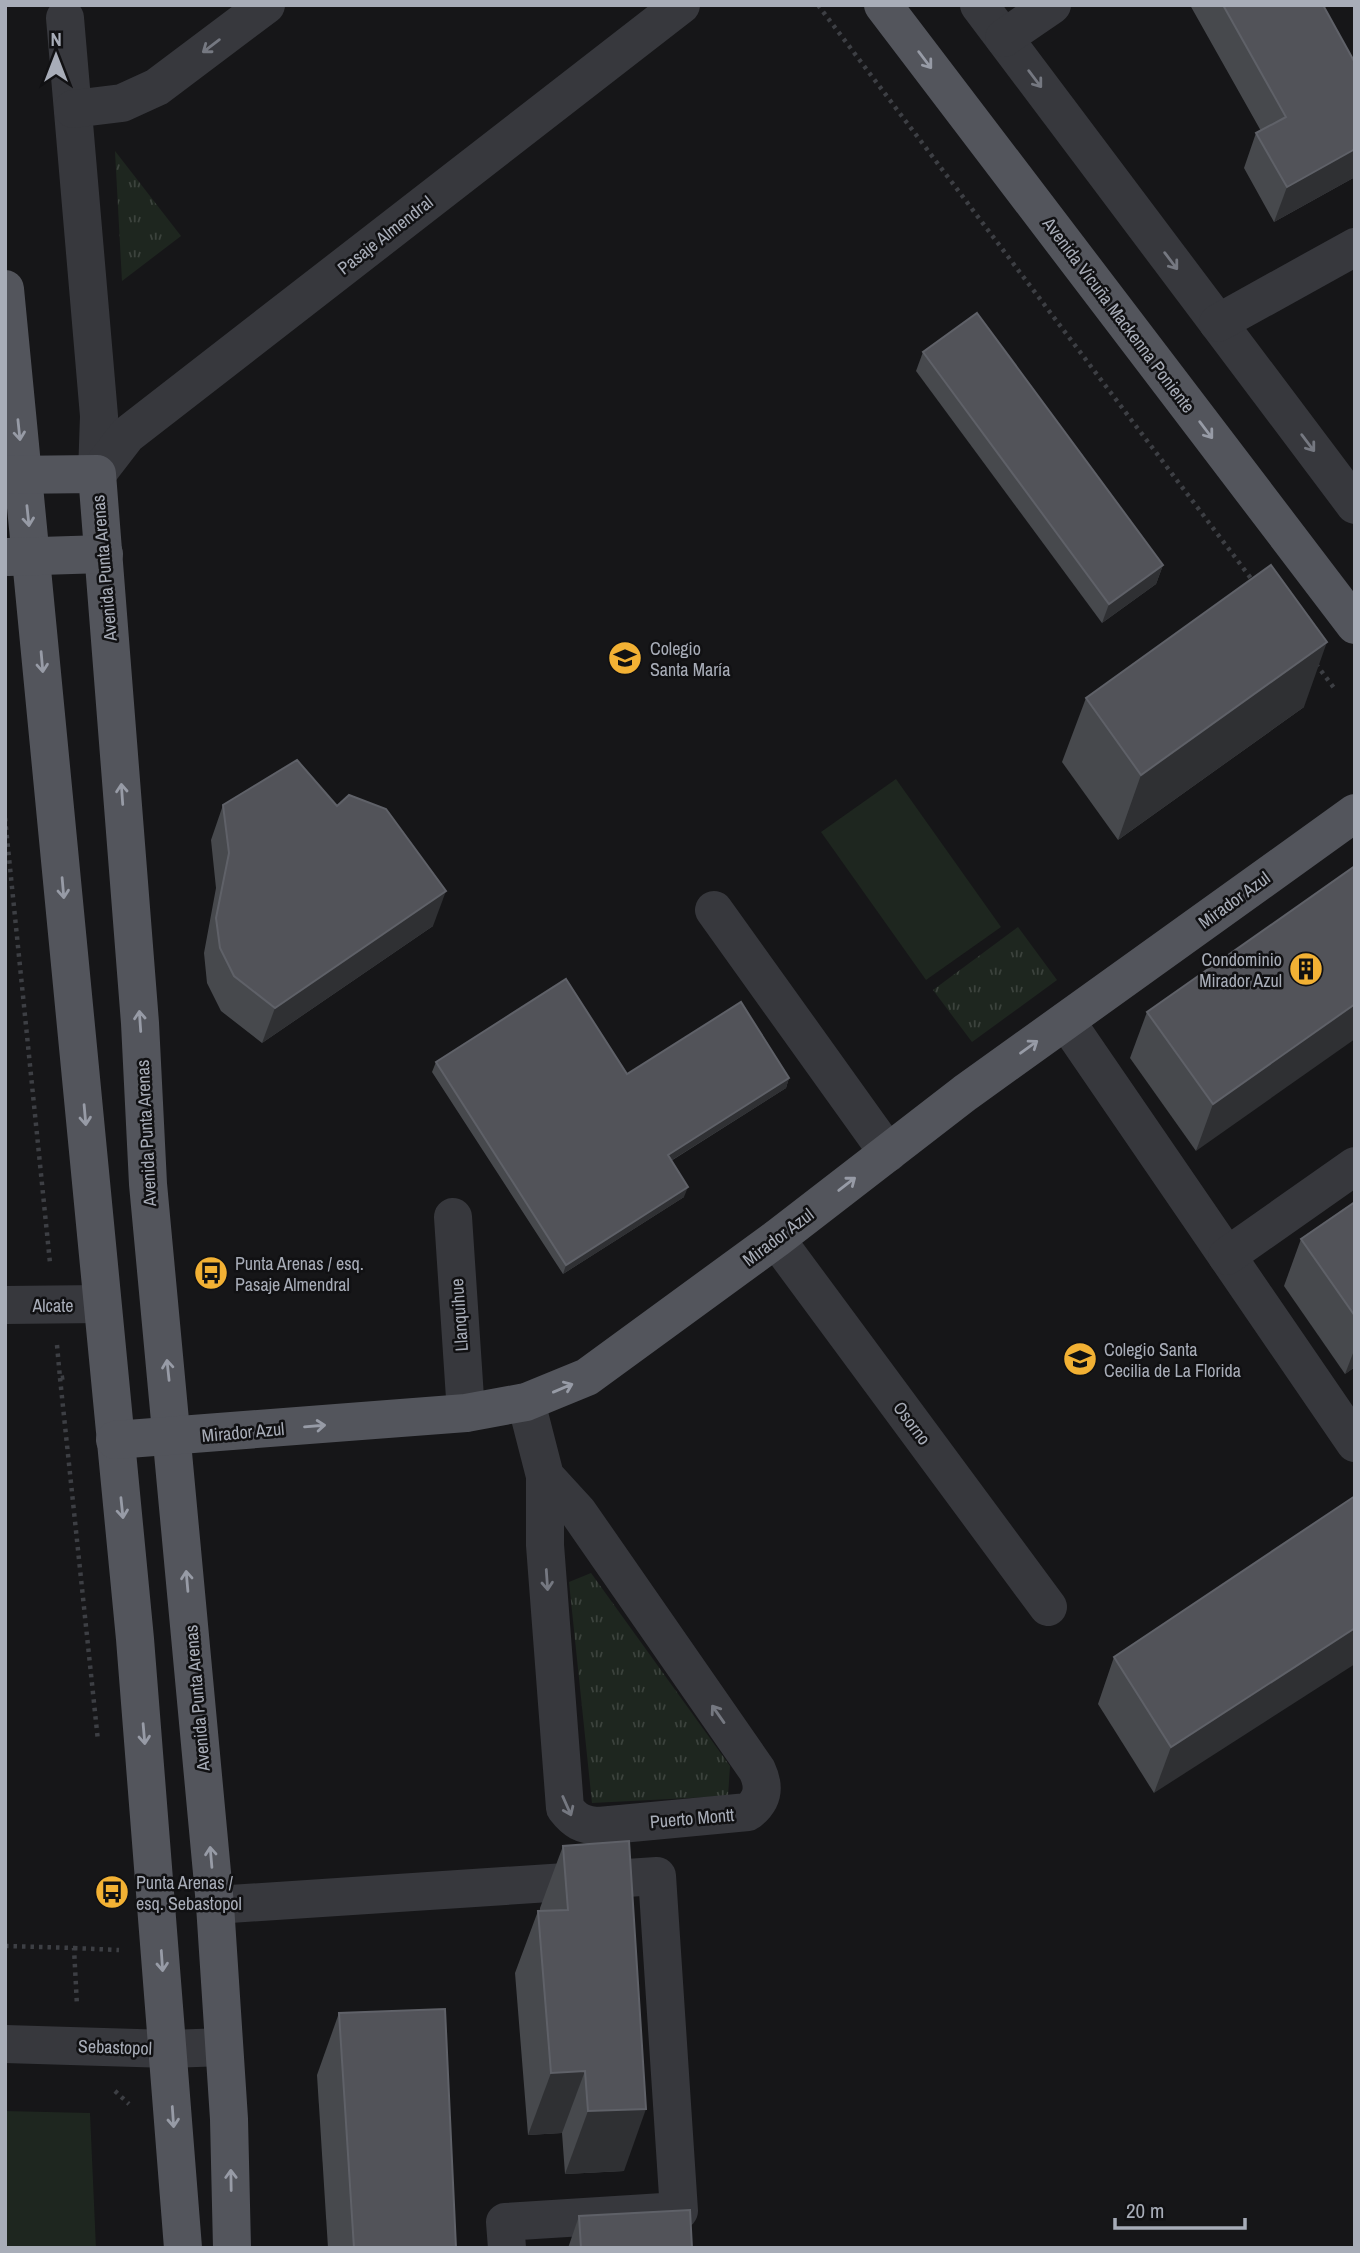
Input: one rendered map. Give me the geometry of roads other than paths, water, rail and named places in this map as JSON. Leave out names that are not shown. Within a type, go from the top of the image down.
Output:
[{"type":"main road","name":"Avenida Vicuña Mackenna Poniente","points":[[883,5],[1355,625]]},
{"type":"main road","points":[[5,289],[19,557],[102,1304],[136,1652],[183,2248]]},
{"type":"main road","points":[[15,475],[97,474]]},
{"type":"main road","name":"Avenida Punta Arenas","points":[[97,474],[140,1023],[148,1184],[174,1438],[215,1905],[225,2047],[232,2248]]},
{"type":"main road","points":[[19,557],[104,554]]},
{"type":"main road","name":"Mirador Azul","points":[[115,1440],[174,1438],[466,1413],[526,1402],[587,1377],[1066,1021],[1355,813]]},
{"type":"street","points":[[73,109],[138,98],[158,87],[266,5]]},
{"type":"street","name":"Pasaje Almendral","points":[[97,474],[128,435],[681,5]]},
{"type":"street","points":[[979,5],[1355,505]]},
{"type":"street","points":[[1004,38],[1052,5]]},
{"type":"street","name":"Avenida Punta Arenas","points":[[65,18],[99,416],[97,474]]},
{"type":"street","points":[[1218,323],[1355,247]]},
{"type":"street","points":[[714,910],[888,1153]]},
{"type":"street","points":[[1066,1021],[1355,1443]]},
{"type":"street","points":[[1227,1256],[1355,1166]]},
{"type":"street","name":"Llanquihue","points":[[453,1217],[466,1413]]},
{"type":"street","name":"Osorno","points":[[776,1239],[1048,1607]]},
{"type":"street","name":"Alcate","points":[[5,1305],[102,1304]]},
{"type":"street","name":"Puerto Montt","points":[[526,1402],[545,1476],[545,1545],[565,1808],[573,1818],[585,1825],[599,1826],[748,1812],[759,1800],[763,1790],[757,1770],[578,1512],[545,1476]]},
{"type":"street","points":[[215,1905],[657,1876],[679,2211],[505,2222],[507,2248]]},
{"type":"street","name":"Sebastopol","points":[[5,2044],[169,2049],[225,2047]]},
{"type":"place","name":"Colegio Santa María","points":[[625,658]]},
{"type":"place","name":"Condominio Mirador Azul","points":[[1306,969]]},
{"type":"place","name":"Punta Arenas / esq. Pasaje Almendral","points":[[211,1273]]},
{"type":"place","name":"Colegio Santa Cecilia de La Florida","points":[[1080,1359]]},
{"type":"place","name":"Punta Arenas / esq. Sebastopol","points":[[112,1892]]}]
